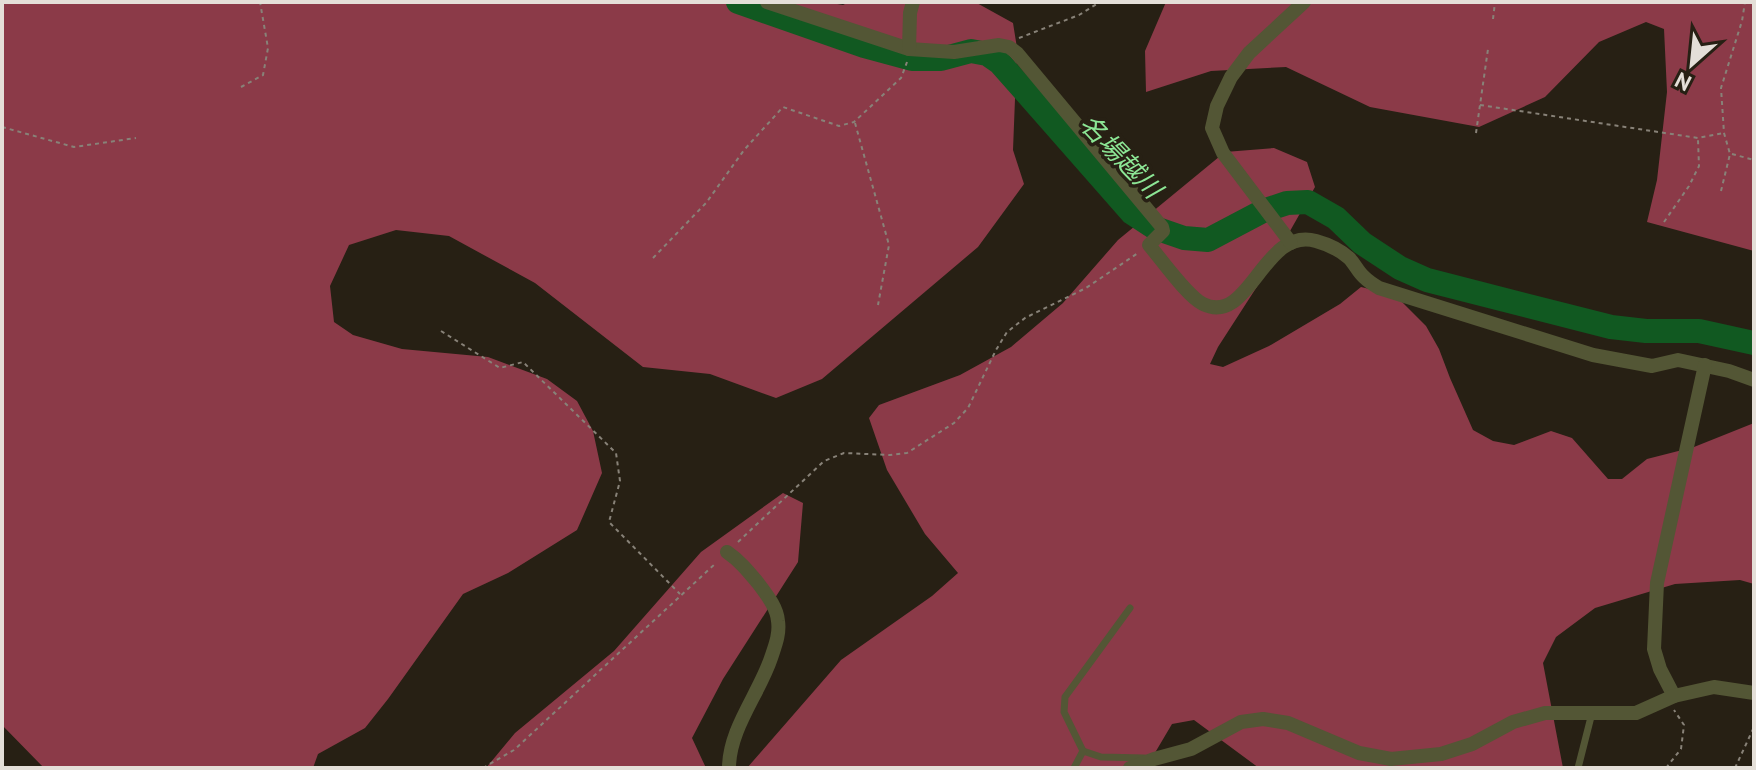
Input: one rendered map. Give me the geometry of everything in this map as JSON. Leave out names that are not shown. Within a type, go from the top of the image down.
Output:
[{"type":"street","points":[[767,2],[909,49],[954,52],[999,45],[1009,47],[1162,227],[1163,231],[1154,241],[1194,298],[1203,304],[1215,308],[1226,307],[1238,299],[1275,254],[1291,243],[1312,239],[1329,245],[1349,258],[1364,278],[1379,288],[1593,355],[1652,366],[1678,360],[1754,380]]},
{"type":"street","points":[[909,49],[913,2]]},
{"type":"street","points":[[1291,243],[1223,153],[1212,128],[1217,106],[1231,77],[1249,53],[1304,2]]},
{"type":"street","points":[[1674,696],[1654,649],[1657,583],[1705,365]]},
{"type":"street","points":[[727,552],[740,562],[768,596],[778,618],[778,638],[765,677],[737,731],[729,768]]},
{"type":"street","points":[[1130,768],[1191,749],[1241,722],[1263,719],[1288,723],[1359,753],[1391,759],[1441,754],[1472,744],[1513,722],[1545,713],[1636,713],[1674,696],[1714,687],[1754,693]]},
{"type":"lane","points":[[1130,608],[1065,697],[1064,712],[1083,751],[1101,757],[1154,759]]},
{"type":"lane","points":[[1578,768],[1592,713]]},
{"type":"lane","points":[[1074,768],[1083,751]]},
{"type":"path","points":[[241,87],[263,75],[268,48],[260,2]]},
{"type":"path","points":[[1009,47],[1021,36],[1079,15],[1100,2]]},
{"type":"path","points":[[1493,19],[1495,2]]},
{"type":"path","points":[[1721,191],[1730,154],[1724,133],[1721,88],[1745,2]]},
{"type":"path","points":[[1476,133],[1488,49]]},
{"type":"path","points":[[653,258],[706,203],[744,150],[783,107],[839,126],[854,122],[901,78],[907,65]]},
{"type":"path","points":[[1480,105],[1698,138],[1724,133]]},
{"type":"path","points":[[854,122],[889,245],[878,305]]},
{"type":"path","points":[[2,127],[74,147],[136,138]]},
{"type":"path","points":[[1664,222],[1699,166],[1698,138]]},
{"type":"path","points":[[1730,154],[1754,160]]},
{"type":"path","points":[[483,768],[514,750],[824,461],[844,453],[907,453],[954,423],[968,408],[1007,332],[1025,318],[1086,288],[1154,241]]},
{"type":"path","points":[[441,331],[500,368],[523,362],[616,453],[620,481],[609,522],[681,595]]},
{"type":"path","points":[[1666,768],[1681,749],[1684,725],[1674,710],[1674,696]]},
{"type":"path","points":[[1735,768],[1754,727]]},
{"type":"shaded area","points":[[2,2],[826,2],[843,5],[849,2],[975,2],[1013,23],[1017,48],[1013,150],[1024,184],[978,247],[822,379],[776,398],[710,374],[643,367],[535,283],[449,236],[396,230],[349,245],[330,286],[334,322],[353,335],[402,349],[488,357],[547,379],[577,401],[593,431],[602,473],[577,530],[508,573],[463,594],[365,728],[318,754],[313,768],[44,768],[2,725]]},
{"type":"shaded area","points":[[1166,2],[1754,2],[1754,251],[1647,222],[1657,180],[1667,92],[1664,29],[1646,22],[1599,42],[1545,97],[1479,127],[1370,107],[1286,67],[1211,71],[1146,92],[1145,51]]},
{"type":"shaded area","points":[[1274,148],[1307,162],[1315,187],[1210,364],[1223,367],[1269,346],[1340,304],[1361,287],[1395,295],[1426,326],[1473,430],[1493,441],[1514,445],[1551,431],[1572,438],[1608,479],[1622,479],[1647,459],[1694,447],[1754,423],[1754,584],[1740,580],[1675,584],[1595,608],[1556,637],[1543,663],[1563,768],[1259,768],[1194,720],[1172,724],[1146,768],[747,768],[841,660],[932,596],[958,573],[925,534],[887,470],[869,418],[879,405],[960,375],[1011,347],[1063,303],[1118,240],[1225,152]]},
{"type":"shaded area","points":[[783,493],[803,503],[798,562],[723,679],[692,738],[706,768],[486,768],[515,733],[614,651],[701,552]]},
{"type":"waterway","name":"名場越川","points":[[738,2],[864,46],[912,59],[941,59],[971,51],[987,54],[1000,63],[1132,213],[1155,228],[1184,238],[1208,240],[1263,211],[1287,203],[1308,202],[1336,218],[1362,243],[1400,268],[1427,280],[1611,327],[1646,331],[1699,331],[1754,343]]}]
